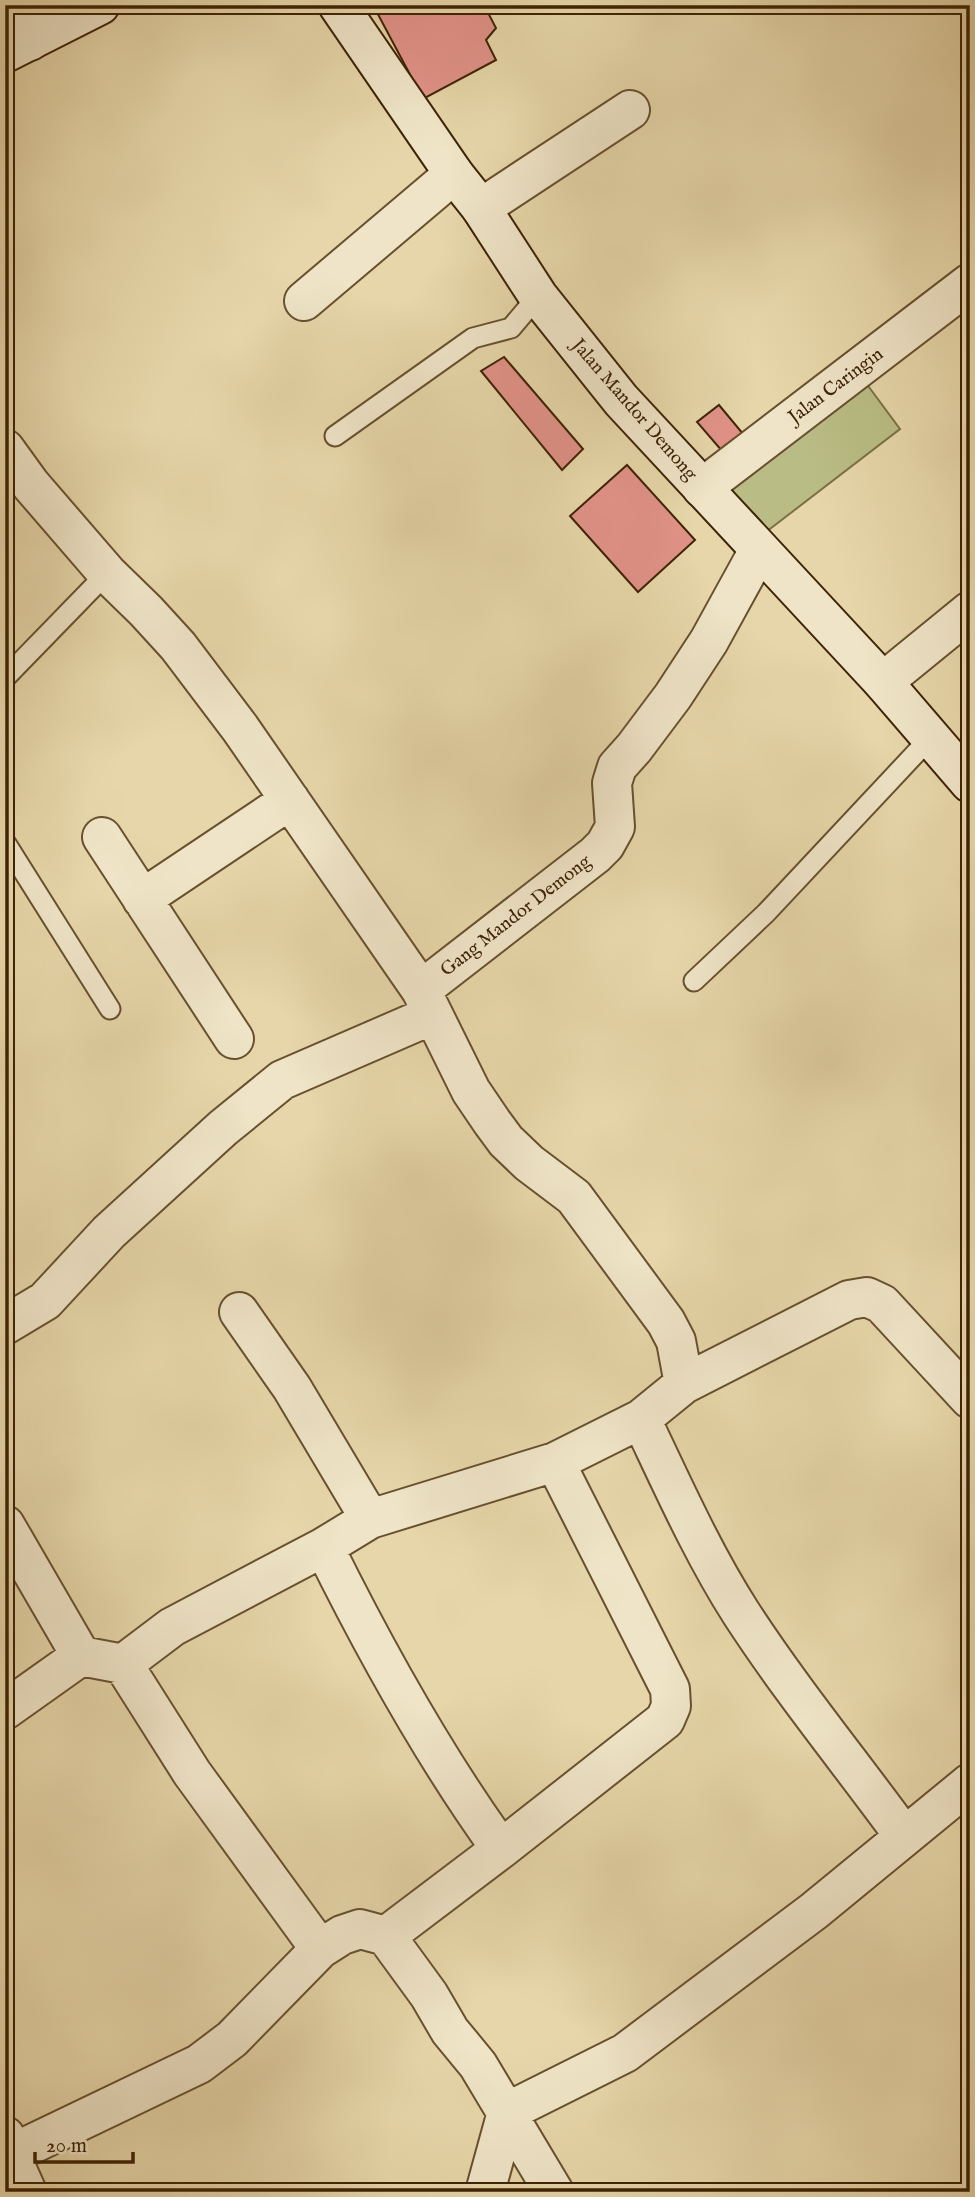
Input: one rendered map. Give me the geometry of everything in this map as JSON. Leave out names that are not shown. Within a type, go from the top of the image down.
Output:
[{"type":"street","points":[[19,33],[100,5]]},
{"type":"street","name":"Jalan Mandor Demong","points":[[338,5],[454,174],[481,208],[538,296],[621,400],[883,682],[970,783]]},
{"type":"street","points":[[481,208],[630,110]]},
{"type":"street","points":[[304,302],[454,174]]},
{"type":"street","name":"Jalan Caringin","points":[[702,488],[970,284]]},
{"type":"street","points":[[5,449],[31,485],[107,573],[178,646],[240,728],[427,1002],[471,1091],[492,1122],[506,1141],[529,1163],[574,1196],[666,1322],[676,1341],[684,1384]]},
{"type":"street","name":"Gang Mandor Demong","points":[[5,1325],[45,1301],[109,1231],[223,1128],[282,1080],[427,1002],[596,855],[615,827],[611,783],[617,767],[634,748],[702,652],[759,550]]},
{"type":"street","points":[[883,682],[970,611]]},
{"type":"street","points":[[142,899],[289,800]]},
{"type":"street","points":[[102,837],[234,1039]]},
{"type":"street","points":[[123,1664],[172,1626],[324,1547],[370,1519],[555,1462],[641,1419],[684,1384],[849,1300],[867,1297],[882,1304],[970,1399]]},
{"type":"street","points":[[239,1312],[292,1388],[370,1519]]},
{"type":"street","points":[[641,1419],[679,1501],[740,1611],[838,1751],[904,1836]]},
{"type":"street","points":[[386,1936],[502,1849],[665,1720],[671,1706],[670,1689],[555,1462]]},
{"type":"street","points":[[5,1525],[81,1656]]},
{"type":"street","points":[[324,1547],[359,1618],[456,1783],[502,1849]]},
{"type":"street","points":[[5,1710],[81,1656],[123,1664],[192,1773],[320,1949]]},
{"type":"street","points":[[485,2192],[507,2112],[625,2053],[814,1911],[970,1783]]},
{"type":"street","points":[[27,2192],[7,2149],[139,2094],[199,2064],[232,2039],[320,1949],[360,1929],[386,1936],[429,1996],[450,2031],[478,2065],[554,2192]]},
{"type":"lane","points":[[335,436],[473,338],[511,328],[538,296]]},
{"type":"lane","points":[[5,678],[107,573]]},
{"type":"lane","points":[[694,981],[766,913],[930,738]]},
{"type":"lane","points":[[5,842],[110,1009]]},
{"type":"green space","points":[[863,379],[900,429],[766,532],[721,488]]},
{"type":"building","points":[[373,5],[484,5],[496,28],[486,40],[496,60],[423,99]]},
{"type":"building","points":[[504,357],[583,449],[562,470],[481,371]]},
{"type":"building","points":[[719,405],[744,435],[722,451],[697,422]]},
{"type":"building","points":[[627,465],[695,540],[638,592],[570,516]]}]
